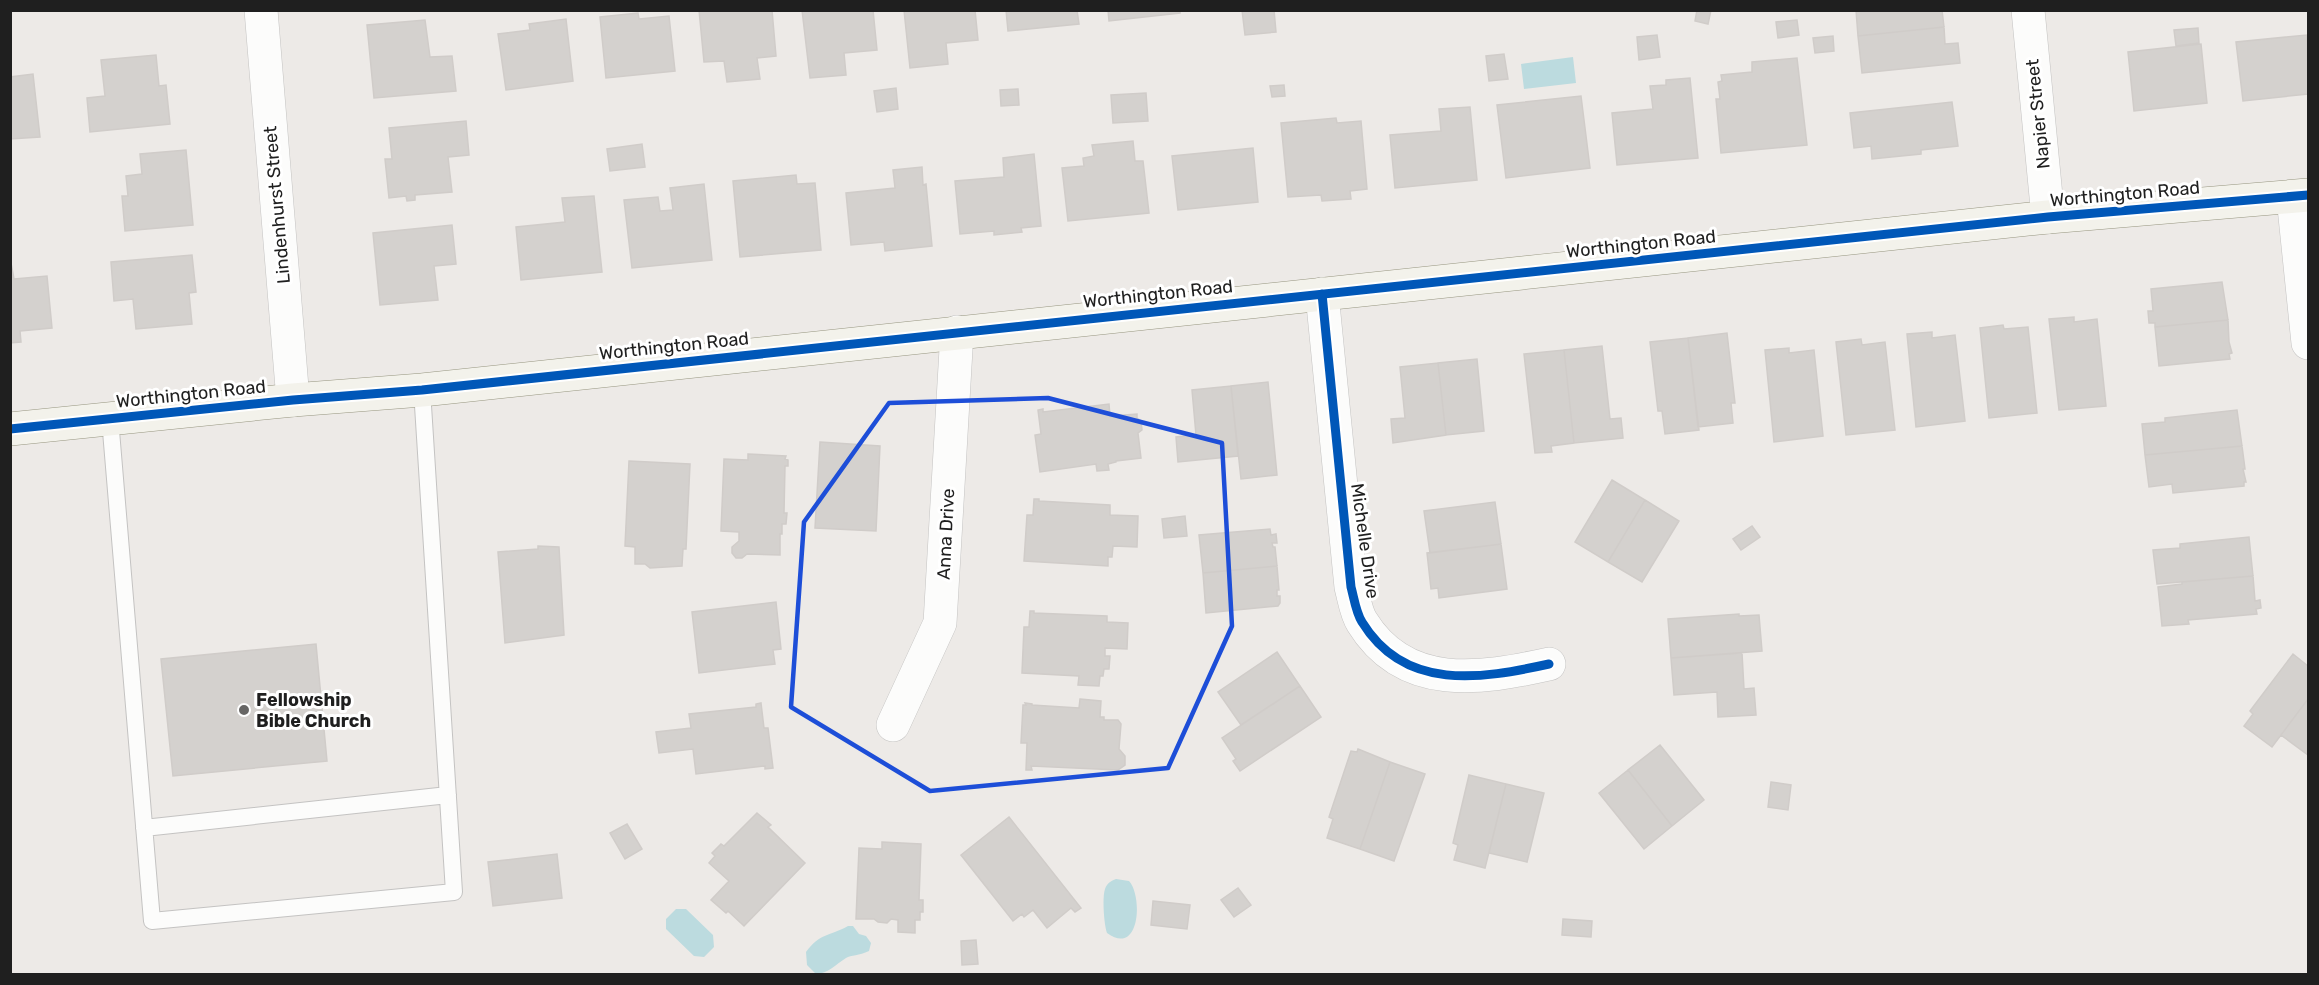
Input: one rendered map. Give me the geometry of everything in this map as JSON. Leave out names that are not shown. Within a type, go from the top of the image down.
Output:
[{"type":"street","name":"Lindenhurst Street","points":[[261,10],[293,400]]},
{"type":"street","name":"Napier Street","points":[[2028,10],[2048,217]]},
{"type":"street","name":"Worthington Road","points":[[10,429],[293,400],[422,390],[2048,217],[2301,196]]},
{"type":"street","points":[[2301,196],[2308,343]]},
{"type":"street","name":"Michelle Drive","points":[[1322,294],[1351,587],[1361,621],[1383,650],[1428,673],[1457,677],[1490,675],[1549,664]]},
{"type":"street","name":"Anna Drive","points":[[892,725],[940,623],[957,332]]},
{"type":"lane","points":[[110,419],[152,921],[454,892],[422,390]]},
{"type":"lane","points":[[144,828],[448,795]]},
{"type":"highlighted area","points":[[1048,398],[1222,443],[1232,626],[1168,768],[930,791],[791,707],[804,522],[889,403]]},
{"type":"water","points":[[1573,57],[1576,83],[1524,89],[1521,64]]},
{"type":"water","points":[[1116,879],[1129,881],[1136,899],[1137,910],[1136,922],[1132,931],[1126,937],[1118,938],[1107,933],[1104,905],[1106,887],[1109,882]]},
{"type":"water","points":[[676,909],[686,909],[713,935],[714,947],[704,957],[694,956],[666,929],[666,919]]},
{"type":"water","points":[[853,926],[859,934],[866,936],[871,943],[869,951],[848,957],[828,971],[816,974],[807,965],[806,952],[820,938]]},
{"type":"building","points":[[699,10],[772,10],[776,56],[757,58],[760,79],[727,82],[724,61],[704,62]]},
{"type":"building","points":[[802,10],[873,10],[877,50],[844,53],[846,75],[810,78]]},
{"type":"building","points":[[904,10],[975,10],[978,40],[946,43],[948,64],[910,68]]},
{"type":"building","points":[[1006,10],[1077,10],[1079,24],[1008,31]]},
{"type":"building","points":[[1108,10],[1180,10],[1180,13],[1109,21]]},
{"type":"building","points":[[1242,10],[1274,10],[1276,32],[1245,35]]},
{"type":"building","points":[[1697,10],[1711,10],[1708,24],[1695,21]]},
{"type":"building","points":[[1856,10],[1942,10],[1944,27],[1858,36]]},
{"type":"building","points":[[638,13],[639,19],[669,16],[675,71],[606,78],[600,17]]},
{"type":"building","points":[[566,19],[573,81],[506,90],[498,34],[530,30],[529,24]]},
{"type":"building","points":[[425,20],[430,57],[452,56],[456,91],[374,98],[367,25]]},
{"type":"building","points":[[1797,20],[1799,35],[1778,38],[1776,22]]},
{"type":"building","points":[[1944,27],[1945,44],[1958,43],[1960,63],[1862,73],[1858,36]]},
{"type":"building","points":[[2198,28],[2199,43],[2176,46],[2174,30]]},
{"type":"building","points":[[1657,35],[1660,57],[1639,60],[1637,37]]},
{"type":"building","points":[[2307,35],[2308,94],[2243,101],[2236,42]]},
{"type":"building","points":[[1833,36],[1834,51],[1815,53],[1813,38]]},
{"type":"building","points":[[2201,44],[2207,103],[2134,111],[2128,52]]},
{"type":"building","points":[[1504,54],[1508,79],[1489,81],[1486,56]]},
{"type":"building","points":[[156,55],[159,86],[166,85],[170,124],[90,132],[87,98],[105,96],[101,60]]},
{"type":"building","points":[[1797,58],[1807,145],[1721,153],[1716,99],[1720,99],[1718,82],[1722,81],[1721,75],[1752,72],[1752,62]]},
{"type":"building","points":[[33,74],[40,137],[10,139],[10,77]]},
{"type":"building","points":[[1690,78],[1698,158],[1617,165],[1612,113],[1653,109],[1650,86],[1666,85],[1666,80]]},
{"type":"building","points":[[1284,85],[1285,96],[1272,97],[1270,86]]},
{"type":"building","points":[[896,88],[898,109],[877,112],[874,91]]},
{"type":"building","points":[[1018,89],[1019,105],[1001,106],[1000,90]]},
{"type":"building","points":[[1146,93],[1148,121],[1113,123],[1111,95]]},
{"type":"building","points":[[1581,96],[1590,168],[1506,178],[1497,105]]},
{"type":"building","points":[[1952,102],[1958,146],[1921,150],[1921,154],[1872,159],[1871,146],[1854,148],[1850,113]]},
{"type":"building","points":[[1470,107],[1477,180],[1395,188],[1390,135],[1441,131],[1439,109]]},
{"type":"building","points":[[1336,118],[1337,123],[1361,121],[1367,189],[1350,191],[1351,199],[1322,201],[1321,195],[1288,197],[1281,123]]},
{"type":"building","points":[[466,121],[469,155],[448,157],[452,192],[415,195],[415,200],[407,201],[406,196],[389,198],[385,159],[392,159],[389,128]]},
{"type":"building","points":[[1133,141],[1135,161],[1143,161],[1149,213],[1068,221],[1062,168],[1084,166],[1083,158],[1094,156],[1092,145]]},
{"type":"building","points":[[642,144],[645,167],[610,171],[607,149]]},
{"type":"building","points":[[1253,148],[1258,202],[1178,210],[1172,156]]},
{"type":"building","points":[[186,150],[193,225],[125,231],[122,196],[128,196],[126,176],[142,174],[140,154]]},
{"type":"building","points":[[1034,154],[1041,226],[1021,228],[1022,232],[994,235],[994,231],[960,234],[955,181],[1004,177],[1003,158]]},
{"type":"building","points":[[922,167],[923,185],[926,184],[932,246],[885,251],[884,242],[851,245],[846,193],[895,188],[893,170]]},
{"type":"building","points":[[796,175],[797,184],[815,183],[821,250],[740,257],[733,181]]},
{"type":"building","points":[[704,184],[712,260],[632,268],[624,200],[658,197],[660,211],[673,210],[670,188]]},
{"type":"building","points":[[594,196],[602,272],[521,280],[516,227],[565,222],[562,198]]},
{"type":"building","points":[[452,225],[456,264],[434,266],[438,300],[380,305],[373,233]]},
{"type":"building","points":[[192,255],[196,292],[189,293],[192,324],[136,329],[133,299],[114,301],[111,262]]},
{"type":"building","points":[[10,258],[14,279],[47,276],[52,328],[20,331],[21,342],[10,343]]},
{"type":"building","points":[[2222,282],[2228,320],[2155,327],[2155,323],[2149,323],[2148,311],[2153,311],[2151,289]]},
{"type":"building","points":[[2074,317],[2074,322],[2097,319],[2106,406],[2059,410],[2049,319]]},
{"type":"building","points":[[2228,320],[2232,353],[2229,354],[2230,359],[2159,366],[2155,327]]},
{"type":"building","points":[[2003,325],[2004,329],[2028,327],[2037,413],[1989,418],[1980,328]]},
{"type":"building","points":[[1932,332],[1932,338],[1955,335],[1965,421],[1916,427],[1907,334]]},
{"type":"building","points":[[1727,333],[1735,403],[1731,403],[1733,423],[1698,427],[1688,338]]},
{"type":"building","points":[[1688,338],[1699,430],[1665,434],[1662,411],[1658,411],[1650,342]]},
{"type":"building","points":[[1861,339],[1862,345],[1885,342],[1895,430],[1846,435],[1836,342]]},
{"type":"building","points":[[1602,346],[1610,419],[1621,418],[1623,438],[1574,443],[1564,350]]},
{"type":"building","points":[[1789,348],[1789,353],[1814,350],[1823,436],[1774,442],[1765,350]]},
{"type":"building","points":[[1564,350],[1574,443],[1551,446],[1552,452],[1535,453],[1524,354]]},
{"type":"building","points":[[1477,359],[1484,431],[1446,435],[1438,363]]},
{"type":"building","points":[[1438,363],[1446,435],[1393,443],[1391,419],[1405,418],[1400,367]]},
{"type":"building","points":[[1268,382],[1277,475],[1241,479],[1231,386]]},
{"type":"building","points":[[1231,386],[1238,456],[1178,462],[1176,437],[1196,435],[1192,390]]},
{"type":"building","points":[[1109,404],[1110,416],[1137,414],[1142,430],[1138,433],[1141,458],[1108,464],[1109,470],[1097,471],[1096,464],[1040,472],[1035,435],[1041,434],[1038,410],[1043,409],[1043,412]]},
{"type":"building","points":[[2237,410],[2242,446],[2145,455],[2142,424],[2165,422],[2165,418]]},
{"type":"building","points":[[820,442],[880,446],[876,531],[815,528]]},
{"type":"building","points":[[2242,446],[2246,482],[2244,486],[2173,493],[2172,484],[2149,487],[2145,455]]},
{"type":"building","points":[[748,454],[786,456],[785,459],[788,460],[788,466],[785,466],[784,513],[787,513],[786,524],[782,524],[782,534],[780,534],[780,555],[747,554],[742,558],[736,558],[732,553],[732,547],[739,541],[739,532],[721,531],[724,459],[748,460]]},
{"type":"building","points":[[629,461],[690,464],[686,549],[683,549],[682,566],[650,568],[645,564],[635,564],[635,547],[625,546]]},
{"type":"building","points":[[1612,480],[1645,500],[1608,562],[1575,542]]},
{"type":"building","points":[[1034,499],[1110,505],[1110,515],[1138,516],[1137,547],[1113,546],[1112,557],[1108,557],[1108,566],[1024,561],[1027,515],[1033,515]]},
{"type":"building","points":[[1645,500],[1679,521],[1642,582],[1608,562]]},
{"type":"building","points":[[1495,502],[1501,544],[1430,553],[1424,511]]},
{"type":"building","points":[[1185,516],[1187,536],[1164,538],[1162,519]]},
{"type":"building","points":[[1752,526],[1760,537],[1741,550],[1733,539]]},
{"type":"building","points":[[1270,529],[1271,535],[1276,534],[1277,543],[1272,543],[1275,547],[1277,566],[1203,573],[1199,535]]},
{"type":"building","points":[[2249,537],[2253,576],[2157,584],[2153,550],[2180,548],[2180,544]]},
{"type":"building","points":[[1501,544],[1507,589],[1439,598],[1438,588],[1431,589],[1427,553]]},
{"type":"building","points":[[538,546],[559,547],[564,635],[505,643],[498,552],[538,549]]},
{"type":"building","points":[[1277,566],[1279,590],[1277,590],[1277,596],[1280,596],[1278,606],[1206,613],[1203,573]]},
{"type":"building","points":[[2253,576],[2255,601],[2260,600],[2261,608],[2256,609],[2257,614],[2188,620],[2189,624],[2162,626],[2158,587],[2182,584],[2182,582]]},
{"type":"building","points":[[776,602],[781,649],[773,650],[775,664],[699,673],[692,612]]},
{"type":"building","points":[[1030,611],[1107,616],[1107,622],[1128,623],[1127,649],[1105,648],[1105,656],[1110,656],[1109,669],[1104,669],[1103,676],[1100,676],[1099,686],[1078,685],[1079,676],[1022,673],[1024,627],[1029,627]]},
{"type":"building","points":[[1739,614],[1739,616],[1759,615],[1762,651],[1671,658],[1668,619]]},
{"type":"building","name":"Fellowship Bible Church","points":[[316,644],[327,761],[173,776],[161,659]]},
{"type":"building","points":[[1277,652],[1300,686],[1241,725],[1218,692]]},
{"type":"building","points":[[1742,653],[1744,689],[1754,688],[1756,715],[1718,717],[1717,692],[1674,695],[1671,658]]},
{"type":"building","points":[[2293,654],[2308,666],[2308,699],[2272,747],[2244,726],[2253,714],[2250,711]]},
{"type":"building","points":[[1300,686],[1321,717],[1240,771],[1233,761],[1236,759],[1222,738]]},
{"type":"building","points":[[1080,699],[1101,701],[1100,717],[1104,717],[1104,720],[1118,720],[1121,724],[1119,749],[1125,756],[1125,765],[1118,770],[1031,766],[1032,770],[1026,770],[1027,743],[1021,743],[1023,705],[1026,705],[1025,703],[1079,708]]},
{"type":"building","points":[[2308,699],[2308,755],[2281,735]]},
{"type":"building","points":[[761,703],[764,728],[768,728],[773,768],[765,769],[765,766],[696,774],[693,749],[659,753],[656,732],[691,728],[689,714],[756,707],[756,704]]},
{"type":"building","points":[[1660,745],[1704,800],[1672,826],[1628,770]]},
{"type":"building","points":[[1358,749],[1390,762],[1360,849],[1327,838],[1333,819],[1329,817],[1351,751],[1357,752]]},
{"type":"building","points":[[1390,762],[1425,774],[1394,861],[1360,849]]},
{"type":"building","points":[[1628,770],[1672,826],[1644,849],[1599,793]]},
{"type":"building","points":[[1469,775],[1506,784],[1485,868],[1454,860],[1458,845],[1453,843]]},
{"type":"building","points":[[1771,782],[1791,785],[1788,810],[1768,807]]},
{"type":"building","points":[[1506,784],[1544,793],[1527,862],[1489,853]]},
{"type":"building","points":[[757,813],[805,863],[744,926],[728,911],[726,913],[711,900],[729,881],[709,863],[715,856],[712,853],[721,844],[724,846]]},
{"type":"building","points":[[1009,817],[1081,908],[1075,912],[1071,908],[1047,928],[1033,910],[1013,921],[961,855]]},
{"type":"building","points":[[627,824],[642,849],[625,859],[610,833]]},
{"type":"building","points":[[882,842],[921,844],[919,900],[923,900],[923,912],[920,912],[920,920],[915,920],[915,933],[898,932],[898,920],[891,919],[887,923],[874,919],[856,919],[859,848],[882,849]]},
{"type":"building","points":[[557,854],[562,898],[493,906],[488,862]]},
{"type":"building","points":[[1238,888],[1251,905],[1234,917],[1221,900]]},
{"type":"building","points":[[1153,901],[1190,905],[1187,929],[1151,925]]},
{"type":"building","points":[[1563,919],[1592,921],[1591,937],[1562,935]]},
{"type":"building","points":[[976,940],[978,964],[962,965],[961,941]]},
{"type":"cycle path","points":[[10,429],[293,400],[422,390],[2048,217],[2308,195]]},
{"type":"cycle path","points":[[1322,294],[1351,587],[1362,622],[1380,645],[1400,660],[1422,670],[1446,675],[1471,676],[1497,674],[1549,664]]},
{"type":"place","name":"Fellowship Bible Church","points":[[244,710]]}]
